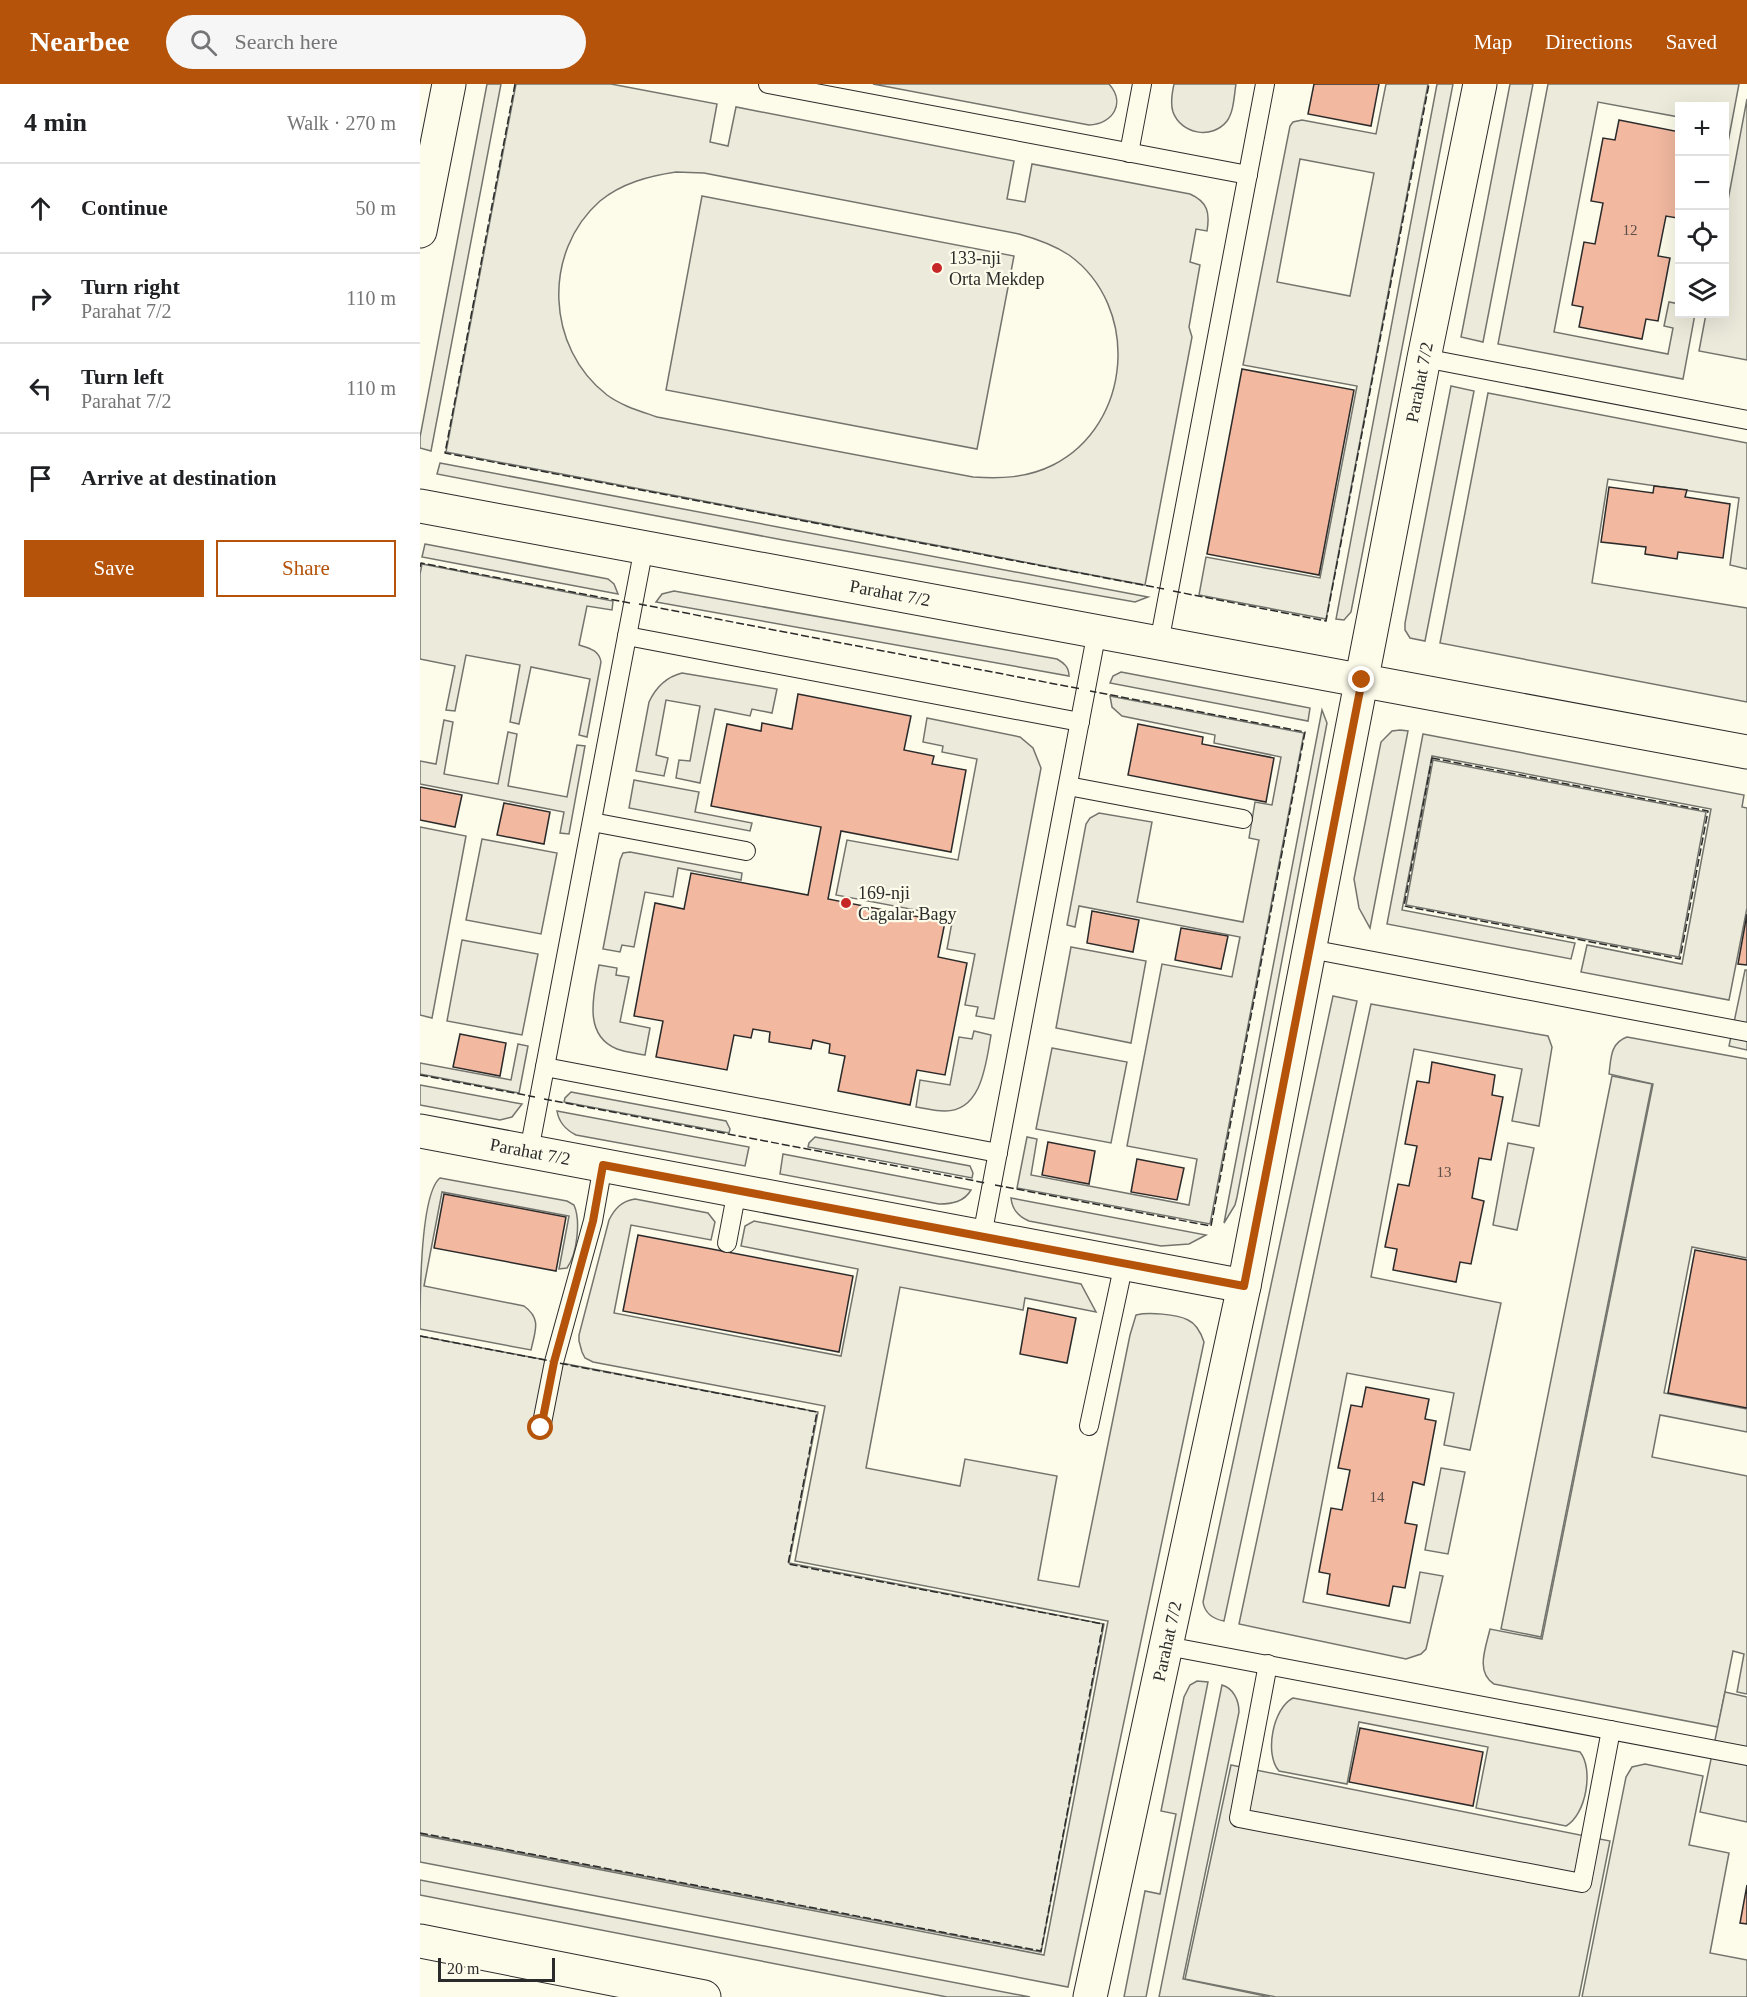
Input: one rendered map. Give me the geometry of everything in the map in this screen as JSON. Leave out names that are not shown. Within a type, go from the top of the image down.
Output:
[{"type":"street","points":[[420,231],[449,84]]},
{"type":"street","name":"Parahat 7/2","points":[[1090,1997],[1244,1286],[1424,358],[1480,84]]},
{"type":"street","name":"Parahat 7/2","points":[[420,506],[1747,752]]},
{"type":"street","name":"Parahat 7/2","points":[[420,1131],[1244,1286]]},
{"type":"street","points":[[420,1941],[704,1997]]},
{"type":"lane","points":[[768,84],[800,87],[1248,175]]},
{"type":"lane","points":[[1129,153],[1142,84]]},
{"type":"lane","points":[[1159,643],[1265,84]]},
{"type":"lane","points":[[1424,358],[1747,420]]},
{"type":"lane","points":[[529,1151],[644,547]]},
{"type":"lane","points":[[982,1236],[1097,631]]},
{"type":"lane","points":[[627,636],[1080,722]]},
{"type":"lane","points":[[1068,786],[1243,819]]},
{"type":"lane","points":[[592,822],[746,851]]},
{"type":"lane","points":[[1310,949],[1747,1032]]},
{"type":"lane","points":[[545,1067],[998,1154]]},
{"type":"lane","points":[[541,1428],[554,1362],[593,1221],[603,1165]]},
{"type":"lane","points":[[727,1243],[737,1191]]},
{"type":"lane","points":[[1089,1426],[1124,1263]]},
{"type":"lane","points":[[1167,1646],[1747,1756]]},
{"type":"lane","points":[[1268,1665],[1239,1818],[1582,1883],[1611,1730]]},
{"type":"shaded area","points":[[487,84],[501,84],[431,451],[420,448],[420,437]]},
{"type":"shaded area","points":[[516,84],[611,84],[717,104],[710,142],[728,146],[736,107],[1014,161],[1007,199],[1025,202],[1032,164],[1190,194],[1204,204],[1208,213],[1207,231],[1196,229],[1190,262],[1200,265],[1189,327],[1192,337],[1145,585],[446,452]],"holes":[[[676,172],[704,173],[1019,234],[1057,248],[1069,255],[1092,277],[1108,304],[1116,334],[1118,364],[1112,395],[1099,423],[1079,447],[1053,465],[1024,475],[983,478],[657,417],[613,399],[587,375],[572,352],[563,326],[559,300],[561,272],[568,246],[581,222],[600,201],[617,189],[646,178]]]},
{"type":"shaded area","points":[[873,84],[1109,84],[1114,91],[1116,105],[1110,117],[1105,121],[1089,125]]},
{"type":"shaded area","points":[[1174,84],[1236,84],[1227,121],[1213,131],[1190,130],[1177,119],[1173,112]]},
{"type":"shaded area","points":[[1386,84],[1428,84],[1326,619],[1199,595],[1206,557],[1320,578],[1357,386],[1243,365],[1290,126],[1293,122],[1302,120],[1376,134]],"holes":[[[1300,159],[1374,173],[1350,296],[1277,282]]]},
{"type":"shaded area","points":[[1437,84],[1453,84],[1351,612],[1344,620],[1336,619]]},
{"type":"shaded area","points":[[1510,84],[1533,84],[1483,342],[1461,337]]},
{"type":"shaded area","points":[[1548,84],[1739,84],[1729,137],[1729,102],[1675,102],[1675,116],[1598,102],[1554,332],[1668,354],[1673,328],[1664,326],[1669,302],[1675,303],[1675,318],[1694,318],[1683,379],[1498,344]]},
{"type":"shaded area","points":[[1747,99],[1747,360],[1699,351],[1705,318],[1729,318],[1729,195]]},
{"type":"shaded area","points":[[702,196],[1014,256],[977,449],[666,390]]},
{"type":"shaded area","points":[[1451,386],[1474,391],[1425,641],[1410,638],[1405,630],[1405,623]]},
{"type":"shaded area","points":[[1488,393],[1747,443],[1747,569],[1730,565],[1739,498],[1608,479],[1592,583],[1747,608],[1747,702],[1440,643]]},
{"type":"shaded area","points":[[440,463],[1148,597],[1135,602],[783,540],[437,474]]},
{"type":"shaded area","points":[[425,544],[608,579],[614,584],[618,594],[422,557]]},
{"type":"shaded area","points":[[422,564],[613,601],[612,610],[587,606],[579,645],[596,652],[601,662],[587,737],[579,735],[590,679],[531,667],[519,724],[510,722],[520,665],[466,655],[455,711],[446,710],[455,666],[420,659]]},
{"type":"shaded area","points":[[674,591],[1057,659],[1066,666],[1069,676],[656,602],[662,594]]},
{"type":"shaded area","points":[[1121,672],[1310,708],[1308,721],[1110,683],[1113,676]]},
{"type":"shaded area","points":[[682,673],[777,689],[772,713],[752,709],[750,716],[715,709],[700,783],[676,778],[679,760],[690,761],[700,706],[666,700],[656,755],[668,758],[664,776],[636,771],[649,702],[662,683]]},
{"type":"shaded area","points":[[1110,696],[1304,733],[1210,1224],[1017,1188],[1027,1137],[1037,1139],[1031,1175],[1189,1205],[1197,1159],[1127,1146],[1162,964],[1232,977],[1240,937],[1079,906],[1075,927],[1067,925],[1086,824],[1090,818],[1099,813],[1152,822],[1137,902],[1243,922],[1259,840],[1249,838],[1255,802],[1272,805],[1281,757],[1214,743],[1215,735],[1122,716],[1112,707]]},
{"type":"shaded area","points":[[1322,710],[1327,723],[1237,1197],[1224,1223]]},
{"type":"shaded area","points":[[927,718],[1020,737],[1033,748],[1041,768],[994,1019],[976,1016],[978,1007],[965,1005],[975,954],[947,949],[953,917],[836,895],[847,840],[958,860],[977,759],[942,752],[943,746],[923,742]]},
{"type":"shaded area","points":[[444,720],[453,722],[444,774],[498,784],[508,732],[517,734],[508,786],[567,797],[577,745],[585,746],[569,834],[560,833],[564,812],[420,784],[420,761],[436,764]]},
{"type":"shaded area","points":[[1392,731],[1408,731],[1370,928],[1359,908],[1354,879],[1381,742]]},
{"type":"shaded area","points":[[1423,734],[1744,795],[1742,807],[1747,808],[1747,908],[1729,1000],[1581,972],[1587,945],[1682,964],[1711,809],[1432,756],[1402,910],[1575,943],[1571,959],[1387,924]]},
{"type":"shaded area","points":[[1433,760],[1706,812],[1679,957],[1406,905]]},
{"type":"shaded area","points":[[634,780],[699,792],[695,812],[752,823],[750,831],[629,808]]},
{"type":"shaded area","points":[[420,827],[466,836],[432,1018],[420,1015]]},
{"type":"shaded area","points":[[482,839],[557,853],[541,934],[466,920]]},
{"type":"shaded area","points":[[630,852],[742,873],[741,880],[678,868],[673,897],[645,892],[634,947],[622,945],[620,952],[603,949],[620,860],[623,853]]},
{"type":"shaded area","points":[[462,940],[538,954],[522,1035],[447,1021]]},
{"type":"shaded area","points":[[1071,947],[1146,961],[1131,1043],[1056,1028]]},
{"type":"shaded area","points":[[599,965],[617,968],[616,975],[629,977],[620,1022],[650,1028],[645,1055],[617,1049],[606,1043],[599,1034],[595,1024],[593,1000]]},
{"type":"shaded area","points":[[1745,970],[1747,970],[1747,1050],[1729,1046]]},
{"type":"shaded area","points":[[1333,996],[1357,1001],[1224,1621],[1210,1615],[1203,1602]]},
{"type":"shaded area","points":[[1371,1004],[1548,1036],[1552,1047],[1539,1126],[1512,1121],[1522,1069],[1414,1049],[1371,1277],[1501,1303],[1470,1450],[1444,1445],[1454,1393],[1347,1373],[1303,1602],[1410,1623],[1420,1572],[1443,1576],[1426,1649],[1421,1654],[1406,1659],[1239,1624]]},
{"type":"shaded area","points":[[974,1031],[991,1035],[984,1072],[974,1095],[957,1109],[940,1111],[916,1107],[920,1080],[950,1085],[959,1037],[972,1039]]},
{"type":"shaded area","points":[[1627,1037],[1747,1059],[1747,1258],[1692,1247],[1664,1393],[1747,1409],[1747,1432],[1660,1415],[1652,1457],[1747,1476],[1747,1694],[1737,1692],[1744,1654],[1733,1651],[1718,1727],[1494,1684],[1488,1679],[1483,1666],[1484,1651],[1490,1629],[1542,1639],[1653,1084],[1609,1074],[1614,1047]]},
{"type":"shaded area","points":[[518,1044],[528,1046],[519,1093],[420,1074],[420,1063],[511,1080]]},
{"type":"shaded area","points":[[1052,1048],[1127,1062],[1111,1143],[1036,1129]]},
{"type":"shaded area","points":[[1612,1076],[1652,1084],[1541,1637],[1501,1629]]},
{"type":"shaded area","points":[[420,1085],[522,1104],[512,1117],[500,1120],[420,1105]]},
{"type":"shaded area","points":[[571,1092],[726,1121],[730,1129],[729,1133],[564,1102]]},
{"type":"shaded area","points":[[557,1111],[749,1147],[745,1166],[576,1135],[564,1126]]},
{"type":"shaded area","points":[[815,1137],[970,1166],[973,1173],[972,1178],[808,1147]]},
{"type":"shaded area","points":[[1508,1143],[1534,1148],[1517,1230],[1493,1225]]},
{"type":"shaded area","points":[[783,1154],[971,1190],[957,1202],[939,1204],[780,1174]]},
{"type":"shaded area","points":[[440,1178],[567,1201],[574,1205],[577,1220],[575,1246],[567,1268],[559,1269],[569,1216],[442,1192],[424,1286],[524,1306],[533,1316],[536,1326],[531,1350],[420,1329],[422,1248],[425,1225],[433,1188]]},
{"type":"shaded area","points":[[1011,1198],[1206,1235],[1189,1244],[1161,1246],[1029,1221],[1017,1212]]},
{"type":"shaded area","points":[[635,1199],[708,1213],[715,1222],[711,1240],[631,1225],[614,1313],[841,1356],[858,1269],[741,1246],[745,1226],[754,1221],[1081,1284],[1096,1312],[1025,1298],[1023,1310],[900,1287],[866,1468],[960,1486],[965,1459],[1057,1476],[1038,1580],[1079,1587],[1136,1315],[1177,1316],[1191,1322],[1200,1332],[1204,1342],[1068,1987],[420,1862],[420,1835],[1044,1955],[1108,1621],[795,1561],[825,1406],[593,1362],[585,1358],[582,1352],[579,1335],[609,1220],[619,1206]]},
{"type":"shaded area","points":[[420,1336],[818,1412],[789,1563],[1104,1624],[1041,1952],[420,1834]]},
{"type":"shaded area","points":[[1441,1468],[1465,1472],[1448,1554],[1425,1550]]},
{"type":"shaded area","points":[[1197,1681],[1208,1682],[1146,1997],[1124,1997],[1145,1891],[1160,1894],[1176,1814],[1161,1811],[1184,1697],[1190,1685]]},
{"type":"shaded area","points":[[1222,1685],[1235,1695],[1239,1712],[1183,1979],[1270,1997],[1159,1997]]},
{"type":"shaded area","points":[[1725,1692],[1747,1697],[1747,1822],[1700,1812]]},
{"type":"shaded area","points":[[1293,1698],[1580,1752],[1587,1769],[1583,1802],[1579,1812],[1566,1826],[1476,1808],[1488,1747],[1359,1722],[1347,1784],[1279,1771],[1272,1754],[1273,1732],[1280,1711]]},
{"type":"shaded area","points":[[1645,1764],[1703,1776],[1689,1845],[1729,1853],[1710,1953],[1747,1960],[1747,1997],[1582,1997],[1626,1777],[1632,1767]]},
{"type":"shaded area","points":[[1231,1765],[1610,1841],[1579,1997],[1276,1997],[1185,1979]]},
{"type":"shaded area","points":[[420,1880],[1030,1997],[947,1997],[420,1895]]},
{"type":"building","points":[[1314,84],[1379,84],[1371,126],[1308,114]]},
{"type":"building","points":[[1619,120],[1675,131],[1675,218],[1666,216],[1658,256],[1670,258],[1658,321],[1646,319],[1642,339],[1579,327],[1583,307],[1572,305],[1584,242],[1595,244],[1603,203],[1591,201],[1603,138],[1615,140]]},
{"type":"building","points":[[1242,369],[1354,390],[1319,575],[1207,554]]},
{"type":"building","points":[[1654,486],[1687,490],[1685,497],[1730,504],[1723,558],[1678,552],[1677,559],[1645,554],[1646,547],[1601,542],[1609,487],[1653,493]]},
{"type":"building","points":[[798,694],[911,716],[904,750],[934,756],[932,764],[966,770],[951,852],[841,831],[828,899],[945,922],[938,957],[967,963],[945,1075],[917,1070],[910,1105],[838,1091],[845,1056],[829,1053],[830,1044],[813,1040],[811,1049],[769,1042],[770,1032],[753,1029],[751,1038],[734,1035],[727,1070],[656,1057],[663,1021],[634,1016],[655,903],[684,909],[691,873],[808,895],[821,827],[711,806],[727,724],[761,731],[762,723],[792,729]]},
{"type":"building","points":[[1138,724],[1203,737],[1202,744],[1274,758],[1266,802],[1128,775]]},
{"type":"building","points":[[420,787],[462,795],[455,827],[420,820]]},
{"type":"building","points":[[504,803],[550,812],[544,844],[497,835]]},
{"type":"building","points":[[1092,911],[1139,920],[1133,952],[1087,943]]},
{"type":"building","points":[[1747,914],[1747,965],[1738,964]]},
{"type":"building","points":[[1181,928],[1228,936],[1221,969],[1175,960]]},
{"type":"building","points":[[460,1034],[506,1043],[500,1076],[453,1067]]},
{"type":"building","points":[[1432,1062],[1495,1075],[1492,1095],[1503,1097],[1491,1160],[1479,1158],[1472,1198],[1484,1201],[1471,1264],[1460,1262],[1456,1282],[1393,1270],[1397,1249],[1385,1247],[1398,1184],[1409,1186],[1417,1146],[1405,1144],[1417,1081],[1429,1083]]},
{"type":"building","points":[[1048,1142],[1095,1151],[1089,1184],[1042,1175]]},
{"type":"building","points":[[1137,1159],[1184,1168],[1177,1200],[1131,1192]]},
{"type":"building","points":[[444,1194],[566,1217],[556,1271],[434,1248]]},
{"type":"building","points":[[638,1235],[853,1276],[839,1352],[623,1311]]},
{"type":"building","points":[[1695,1250],[1747,1260],[1747,1408],[1668,1393]]},
{"type":"building","points":[[1028,1308],[1076,1318],[1067,1363],[1020,1354]]},
{"type":"building","points":[[1366,1387],[1429,1399],[1425,1419],[1436,1421],[1424,1485],[1413,1482],[1405,1523],[1417,1525],[1405,1588],[1393,1586],[1389,1606],[1327,1594],[1330,1574],[1319,1572],[1331,1508],[1342,1510],[1350,1470],[1338,1468],[1351,1405],[1362,1407]]},
{"type":"building","points":[[1360,1728],[1483,1752],[1473,1806],[1349,1782]]},
{"type":"building","points":[[1747,1885],[1747,1924],[1740,1923]]},
{"type":"fence","points":[[515,84],[445,453],[1164,589]]},
{"type":"fence","points":[[1173,591],[1326,621],[1429,84]]},
{"type":"fence","points":[[420,567],[421,563],[630,603]]},
{"type":"fence","points":[[639,604],[1081,689]]},
{"type":"fence","points":[[995,1185],[1211,1226],[1305,732],[1090,691]]},
{"type":"fence","points":[[1432,758],[1708,811],[1680,959],[1404,906],[1432,758]]},
{"type":"fence","points":[[420,1075],[535,1097]]},
{"type":"fence","points":[[544,1099],[986,1183]]},
{"type":"fence","points":[[420,1336],[550,1361]]},
{"type":"fence","points":[[420,1833],[1041,1951],[1103,1624],[788,1564],[817,1412],[558,1363]]},
{"type":"place","name":"133-nji Orta Mekdep","points":[[937,268]]},
{"type":"place","name":"169-nji Cagalar Bagy","points":[[846,903]]},
{"type":"route","points":[[541,1428],[554,1362],[593,1221],[603,1165],[1244,1286],[1362,680]]}]
